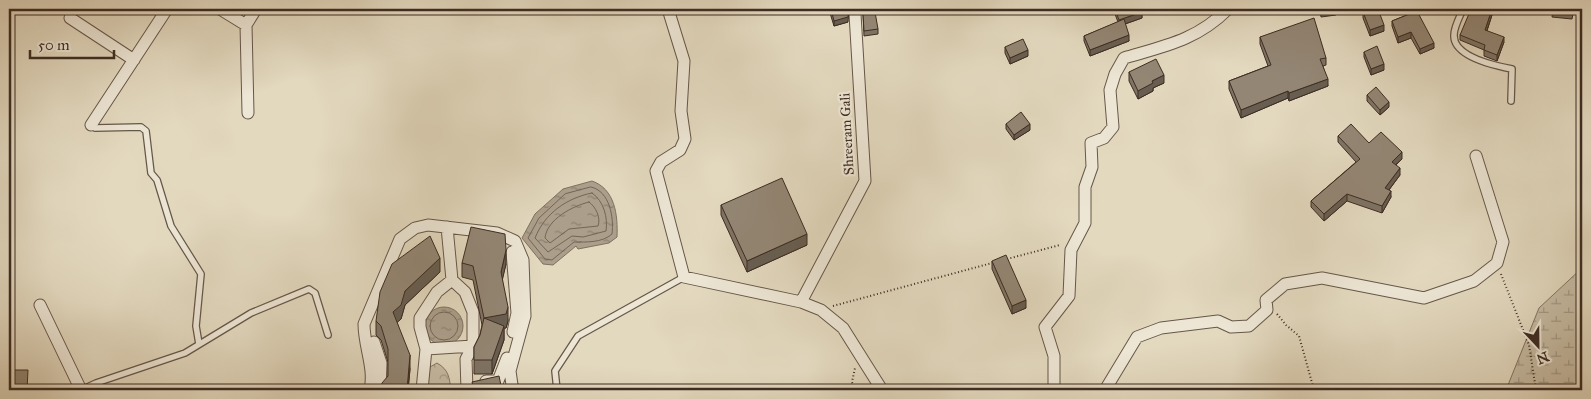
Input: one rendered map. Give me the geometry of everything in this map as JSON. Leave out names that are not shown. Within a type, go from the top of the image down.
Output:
[{"type":"street","points":[[91,125],[167,9]]},
{"type":"street","points":[[220,9],[246,25]]},
{"type":"street","points":[[248,113],[246,25],[256,9]]},
{"type":"street","points":[[668,9],[684,61],[681,111],[685,139],[680,150],[661,162],[656,171],[684,277],[801,302],[821,310],[843,328],[882,390]]},
{"type":"street","name":"Shreeram Gali","points":[[801,302],[865,180],[855,14],[857,9]]},
{"type":"street","points":[[1054,390],[1054,356],[1045,328],[1069,296],[1074,241],[1086,223],[1085,187],[1092,167],[1091,142],[1104,138],[1113,127],[1110,90],[1114,74],[1124,58],[1159,49],[1211,26],[1228,9]]},
{"type":"street","points":[[70,18],[134,60]]},
{"type":"street","points":[[1105,390],[1137,337],[1160,328],[1218,321],[1231,327],[1249,326],[1267,310],[1266,300],[1272,293],[1286,284],[1322,278],[1424,298],[1474,281],[1497,263],[1503,242],[1476,156]]},
{"type":"street","points":[[370,390],[373,378],[364,336],[364,324],[400,239],[415,228],[428,225],[497,233],[515,241],[519,248],[524,260],[525,316],[510,371],[512,385],[515,390]]},
{"type":"street","points":[[447,227],[452,280],[465,292],[472,312],[473,346],[466,359],[467,386],[501,385],[516,322],[512,252]]},
{"type":"street","points":[[422,390],[426,350],[420,328],[420,318],[437,292],[452,280]]},
{"type":"street","points":[[40,305],[82,390]]},
{"type":"street","points":[[374,342],[382,362],[380,390]]},
{"type":"street","points":[[426,350],[473,346]]},
{"type":"lane","points":[[1463,9],[1454,36],[1458,48],[1473,58],[1512,69],[1511,101]]},
{"type":"lane","points":[[91,125],[95,128],[141,127],[146,131],[151,173],[157,180],[171,226],[201,274],[196,326],[199,344]]},
{"type":"lane","points":[[556,390],[555,371],[578,336],[684,277]]},
{"type":"lane","points":[[82,390],[96,383],[185,353],[251,313],[309,289],[315,293],[328,335]]},
{"type":"path","points":[[1001,261],[1074,241]]},
{"type":"path","points":[[821,310],[992,263]]},
{"type":"path","points":[[1497,263],[1529,345],[1536,390]]},
{"type":"path","points":[[1266,300],[1286,325],[1299,336],[1314,390]]},
{"type":"path","points":[[854,390],[852,382],[859,351]]},
{"type":"green space","points":[[1582,268],[1582,390],[1506,390],[1539,308]]},
{"type":"green space","points":[[437,363],[446,371],[451,390],[427,390],[430,367]]},
{"type":"water","points":[[592,181],[606,190],[614,204],[617,220],[617,237],[609,243],[578,249],[576,246],[553,265],[543,264],[522,238],[535,214],[563,189]]},
{"type":"water","points":[[444,307],[451,308],[457,313],[462,319],[462,333],[457,339],[451,344],[444,345],[437,344],[431,339],[426,333],[425,326],[426,319],[431,313],[437,308]]},
{"type":"building","points":[[831,9],[849,9],[848,17],[834,21]]},
{"type":"building","points":[[1115,9],[1141,9],[1142,12],[1119,20]]},
{"type":"building","points":[[1378,9],[1384,25],[1370,30],[1363,12]]},
{"type":"building","points":[[1471,9],[1492,9],[1485,30],[1504,37],[1497,55],[1484,50],[1485,45],[1460,35]]},
{"type":"building","points":[[1553,9],[1573,9],[1572,13],[1552,12]]},
{"type":"building","points":[[1417,11],[1434,43],[1420,49],[1411,32],[1398,37],[1392,21]]},
{"type":"building","points":[[875,12],[878,29],[864,31],[863,14]]},
{"type":"building","points":[[1314,18],[1326,58],[1320,59],[1328,79],[1289,93],[1288,91],[1241,110],[1229,81],[1271,65],[1260,37]]},
{"type":"building","points":[[1124,19],[1129,35],[1090,50],[1084,36]]},
{"type":"building","points":[[1023,39],[1028,50],[1010,58],[1005,47]]},
{"type":"building","points":[[1377,46],[1384,64],[1371,69],[1364,52]]},
{"type":"building","points":[[1156,59],[1164,75],[1138,91],[1129,72]]},
{"type":"building","points":[[1376,87],[1389,102],[1380,110],[1367,95]]},
{"type":"building","points":[[1021,112],[1030,124],[1014,135],[1006,124]]},
{"type":"building","points":[[1351,124],[1369,143],[1381,132],[1402,152],[1392,162],[1400,168],[1385,188],[1391,191],[1382,206],[1347,194],[1324,214],[1311,201],[1360,159],[1338,136]]},
{"type":"building","points":[[782,178],[807,234],[747,261],[721,205]]},
{"type":"building","points":[[471,227],[505,234],[506,250],[501,272],[508,307],[506,314],[484,318],[473,266],[462,263]]},
{"type":"building","points":[[430,236],[440,258],[405,291],[401,305],[393,312],[410,355],[407,390],[381,390],[382,383],[388,376],[388,349],[381,326],[376,321],[380,292],[392,264]]},
{"type":"building","points":[[1006,255],[1026,300],[1012,306],[992,261]]},
{"type":"building","points":[[484,318],[504,326],[492,360],[474,360],[474,347],[480,335]]},
{"type":"building","points":[[9,363],[14,363],[14,370],[28,370],[27,390],[9,390]]},
{"type":"building","points":[[499,376],[502,390],[474,390],[472,382]]}]
